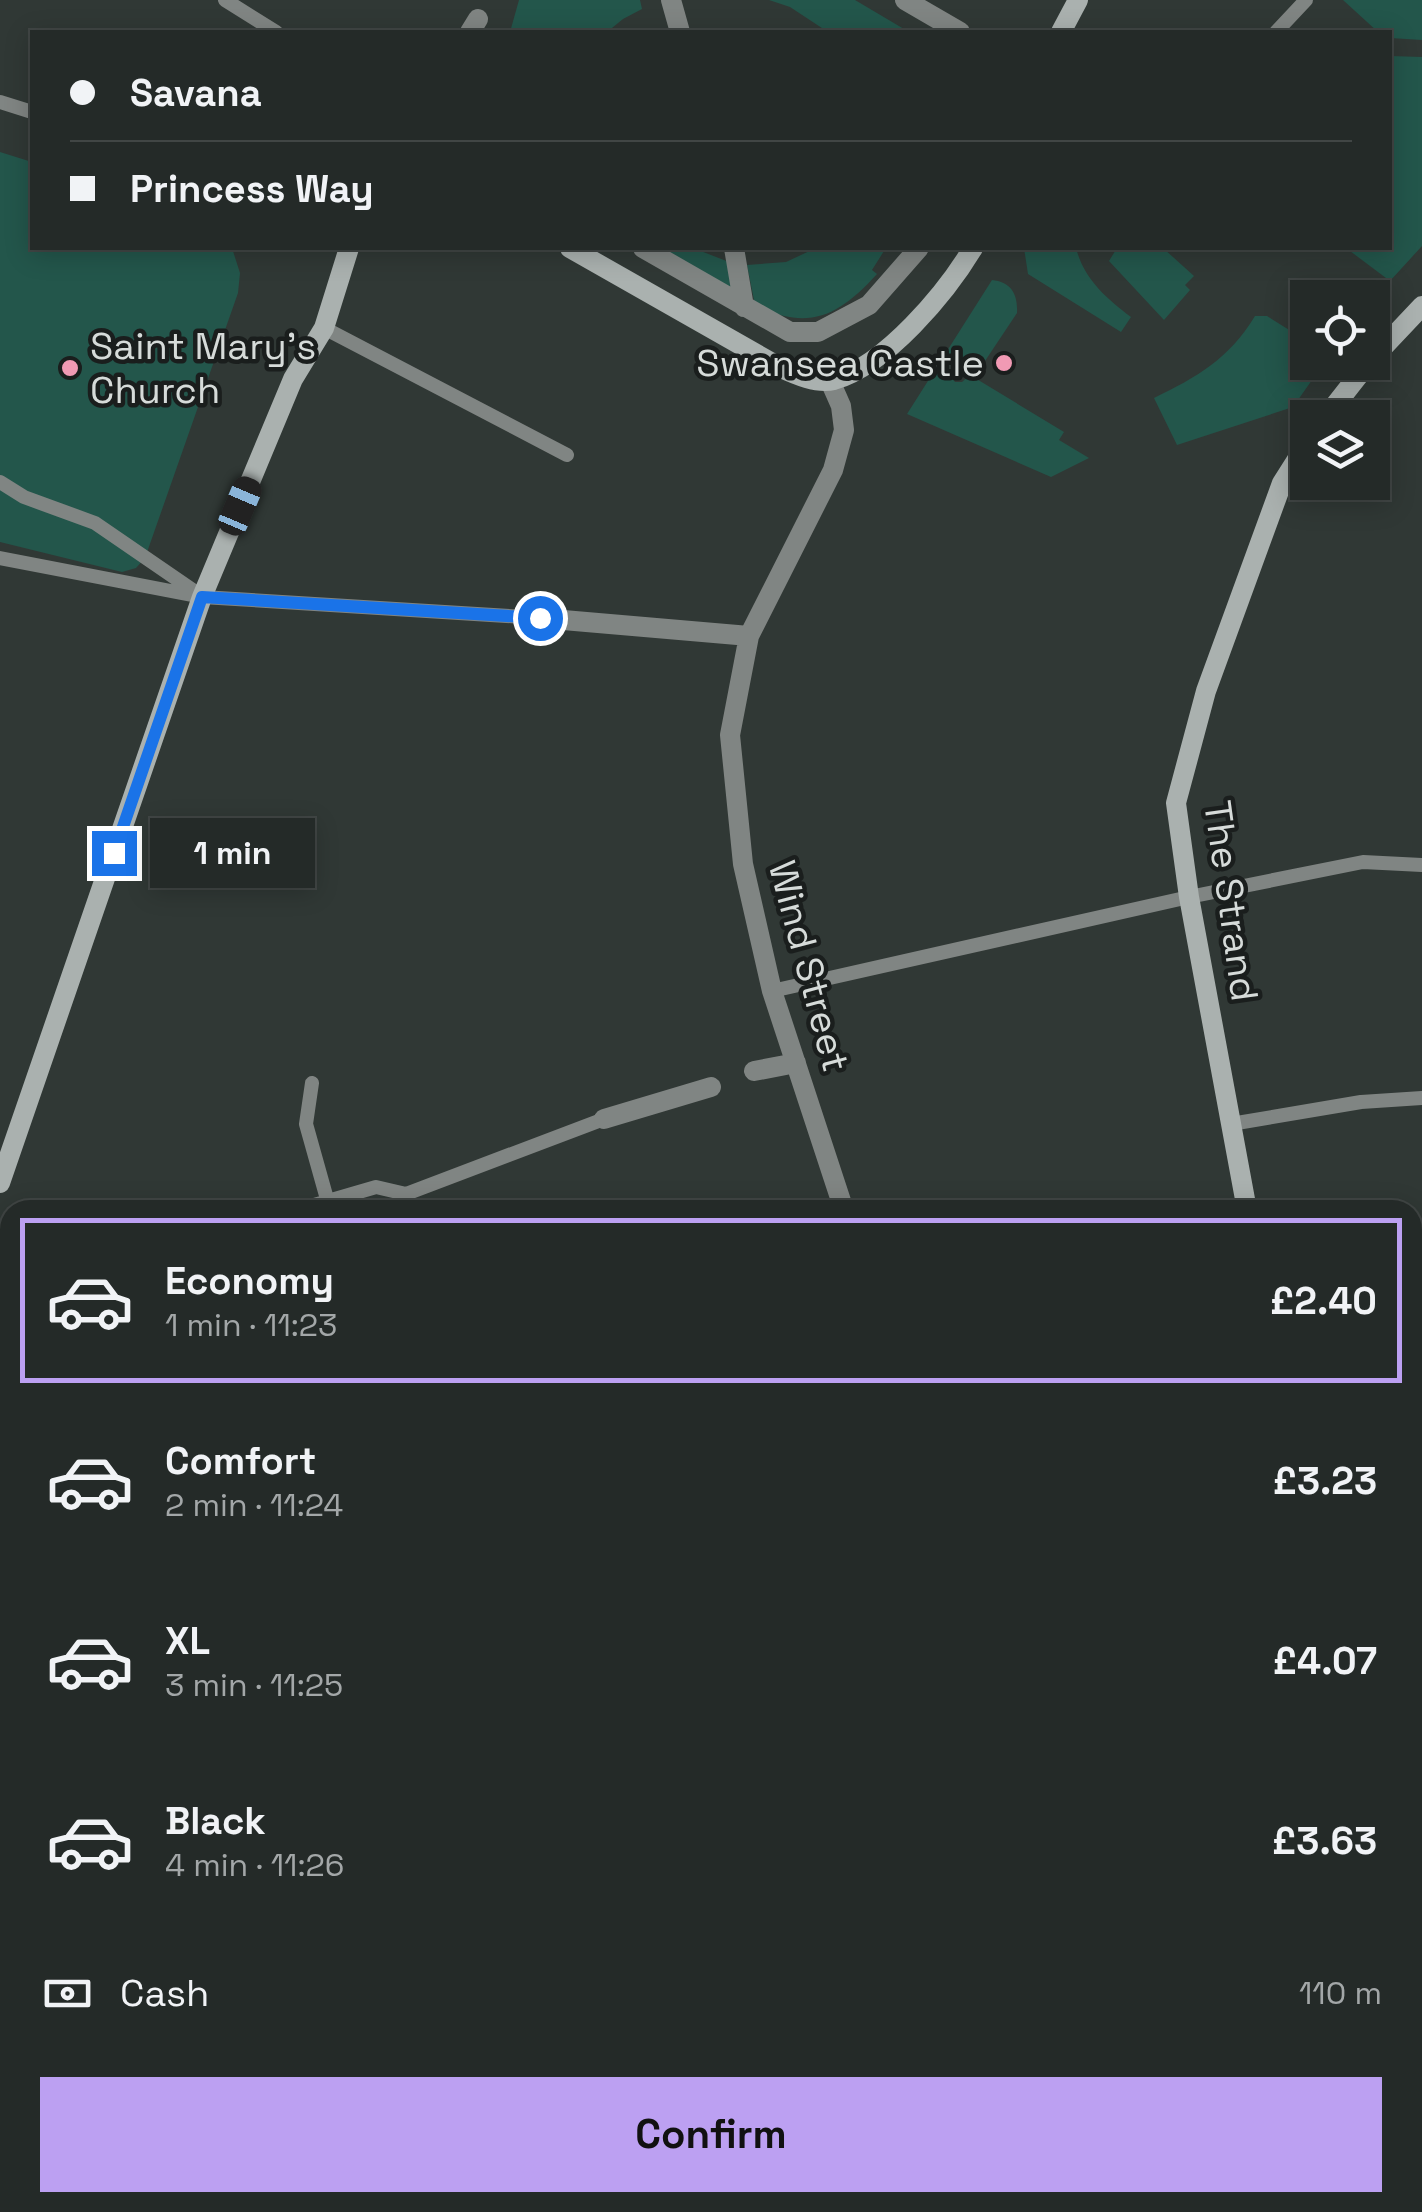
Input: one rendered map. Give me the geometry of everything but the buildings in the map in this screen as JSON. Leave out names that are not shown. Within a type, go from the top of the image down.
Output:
[{"type":"street","points":[[671,0],[679,30]]},
{"type":"street","points":[[905,0],[957,30]]},
{"type":"street","points":[[1062,30],[1078,0]]},
{"type":"street","points":[[0,1183],[202,597],[293,379],[324,328],[347,250]]},
{"type":"street","points":[[574,250],[782,368],[801,377],[830,381],[860,368],[918,322],[972,250]]},
{"type":"street","points":[[645,250],[790,332],[818,332],[869,305],[916,250]]},
{"type":"street","points":[[734,250],[744,307]]},
{"type":"street","points":[[1390,341],[1422,306]]},
{"type":"street","points":[[1340,400],[1356,380]]},
{"type":"street","name":"Wind Street","points":[[830,381],[841,406],[844,430],[833,470],[749,636],[730,735],[743,864],[772,991],[841,1200]]},
{"type":"street","name":"The Strand","points":[[1245,1200],[1189,897],[1176,804],[1212,674],[1290,470]]},
{"type":"street","points":[[540,618],[749,636]]},
{"type":"street","points":[[754,1071],[796,1063]]},
{"type":"street","points":[[604,1120],[711,1087]]},
{"type":"lane","points":[[225,0],[273,30]]},
{"type":"lane","points":[[1278,30],[1306,0]]},
{"type":"lane","points":[[0,102],[30,111]]},
{"type":"lane","points":[[324,328],[567,455]]},
{"type":"lane","points":[[0,482],[24,497],[95,523],[202,597]]},
{"type":"lane","points":[[0,558],[202,597],[540,618]]},
{"type":"lane","points":[[772,991],[1362,862],[1422,864]]},
{"type":"lane","points":[[312,1084],[306,1124],[326,1199],[376,1187],[406,1194],[604,1120]]},
{"type":"lane","points":[[1231,1124],[1361,1102],[1422,1098]]},
{"type":"lane","points":[[406,1194],[409,1200]]},
{"type":"green space","points":[[519,0],[640,0],[642,9],[609,30],[511,30]]},
{"type":"green space","points":[[769,0],[855,0],[906,30],[825,30],[790,7]]},
{"type":"green space","points":[[1343,0],[1422,0],[1422,40],[1392,38],[1392,30],[1376,30]]},
{"type":"green space","points":[[1392,56],[1422,57],[1422,246],[1390,281],[1349,250],[1392,250]]},
{"type":"green space","points":[[0,152],[30,161],[30,250],[233,250],[240,273],[238,293],[145,558],[136,568],[122,572],[0,542]]},
{"type":"green space","points":[[656,250],[698,250],[729,262],[735,295]]},
{"type":"green space","points":[[812,250],[884,251],[872,270],[877,274],[863,288],[836,309],[807,318],[774,313],[755,305],[747,265],[786,262]]},
{"type":"green space","points":[[1024,250],[1077,250],[1097,287],[1131,317],[1121,332],[1028,274]]},
{"type":"green space","points":[[1116,250],[1165,250],[1194,276],[1185,285],[1190,290],[1164,320],[1109,261]]},
{"type":"green space","points":[[992,280],[1012,290],[1017,313],[985,361],[960,358],[949,364],[948,371],[955,382],[970,375],[1064,432],[1059,440],[1089,458],[1051,477],[907,414]]},
{"type":"green space","points":[[1255,316],[1267,316],[1290,330],[1290,380],[1312,380],[1298,400],[1290,400],[1290,408],[1177,445],[1154,398],[1211,365]]},
{"type":"place","name":"Swansea Castle","points":[[1004,363]]},
{"type":"place","name":"Saint Mary's Church","points":[[70,368]]},
{"type":"route","points":[[114,853],[202,597],[540,618]]}]
